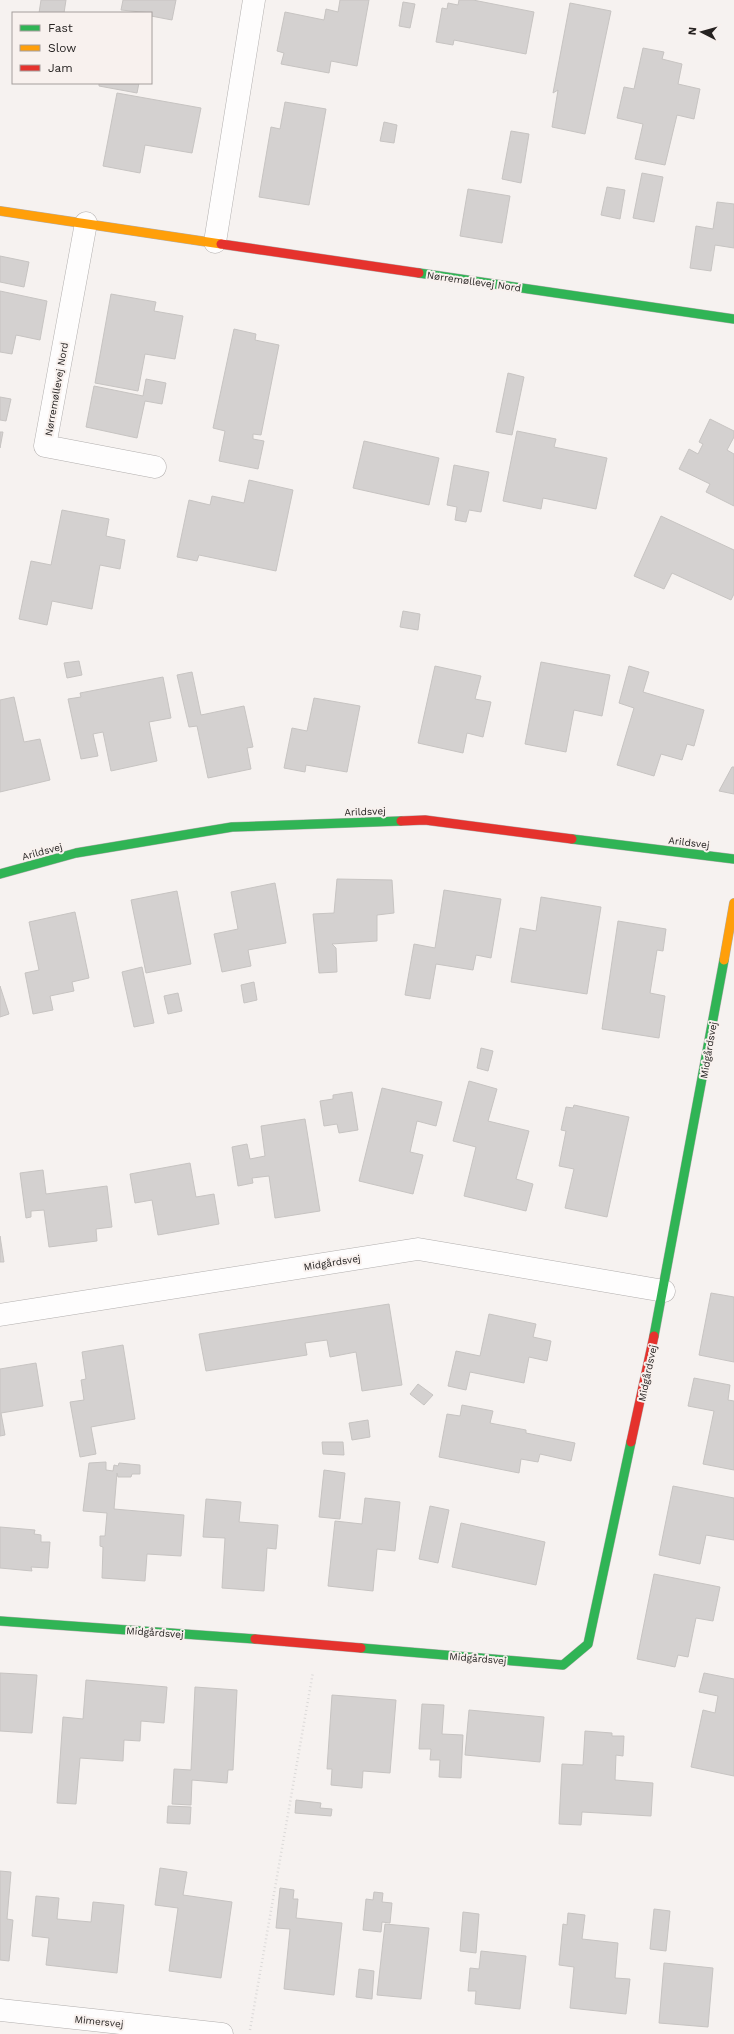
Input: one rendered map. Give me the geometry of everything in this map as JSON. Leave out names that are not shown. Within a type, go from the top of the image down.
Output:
[{"type":"street","points":[[214,242],[254,0]]},
{"type":"street","name":"Nørremøllevej Nord","points":[[0,211],[734,319]]},
{"type":"street","name":"Nørremøllevej Nord","points":[[86,223],[45,446],[155,467]]},
{"type":"street","name":"Arildsvej","points":[[0,874],[76,853],[232,827],[425,820],[734,859]]},
{"type":"street","name":"Midgårdsvej","points":[[0,1621],[318,1644],[563,1665],[588,1644],[664,1291],[734,903]]},
{"type":"street","name":"Midgårdsvej","points":[[0,1315],[418,1249],[664,1291]]},
{"type":"street","name":"Mimersvej","points":[[0,2010],[222,2034]]},
{"type":"path","points":[[250,2034],[318,1644]]},
{"type":"building","points":[[41,0],[66,0],[64,12],[39,12]]},
{"type":"building","points":[[123,0],[176,0],[172,20],[152,16],[152,12],[121,10]]},
{"type":"building","points":[[340,0],[369,0],[357,66],[331,61],[329,73],[281,64],[284,53],[277,51],[285,12],[324,20],[326,9],[338,12]]},
{"type":"building","points":[[459,0],[473,0],[534,12],[526,54],[454,40],[453,45],[436,42],[442,8],[447,9],[448,3],[458,5]]},
{"type":"building","points":[[403,2],[415,4],[410,28],[399,26]]},
{"type":"building","points":[[570,3],[611,11],[585,134],[552,127],[558,90],[553,93]]},
{"type":"building","points":[[643,48],[664,52],[662,59],[682,64],[678,84],[700,89],[694,119],[677,115],[665,165],[635,159],[643,124],[617,118],[624,87],[634,89]]},
{"type":"building","points":[[99,84],[139,84],[137,93],[99,86]]},
{"type":"building","points":[[117,93],[201,108],[192,153],[145,145],[140,173],[103,166]]},
{"type":"building","points":[[285,102],[326,109],[309,205],[259,197],[271,127],[280,129]]},
{"type":"building","points":[[384,122],[397,125],[394,143],[380,141]]},
{"type":"building","points":[[511,131],[529,134],[521,183],[502,179]]},
{"type":"building","points":[[642,173],[663,177],[654,222],[633,218]]},
{"type":"building","points":[[607,187],[625,190],[620,219],[601,215]]},
{"type":"building","points":[[468,189],[510,196],[502,243],[460,236]]},
{"type":"building","points":[[717,202],[734,204],[734,248],[715,245],[711,271],[690,268],[696,226],[713,229]]},
{"type":"building","points":[[0,256],[29,262],[24,287],[0,282]]},
{"type":"building","points":[[0,291],[47,301],[40,340],[16,335],[12,354],[0,352]]},
{"type":"building","points":[[111,294],[156,302],[154,311],[183,316],[175,359],[145,354],[138,391],[95,383]]},
{"type":"building","points":[[234,329],[256,334],[255,340],[279,345],[261,435],[253,434],[253,439],[264,441],[258,469],[219,461],[225,431],[213,428]]},
{"type":"building","points":[[508,373],[524,377],[512,435],[496,432]]},
{"type":"building","points":[[146,379],[166,383],[162,404],[145,401],[137,438],[86,427],[94,386],[143,396]]},
{"type":"building","points":[[0,397],[11,399],[6,421],[0,420]]},
{"type":"building","points":[[710,419],[734,431],[734,437],[727,450],[734,454],[734,506],[706,492],[710,484],[679,469],[689,449],[698,454],[703,444],[699,442]]},
{"type":"building","points":[[517,431],[556,439],[554,447],[607,458],[596,509],[543,498],[541,509],[503,501]]},
{"type":"building","points":[[0,432],[3,432],[0,448]]},
{"type":"building","points":[[364,441],[439,458],[429,505],[353,488]]},
{"type":"building","points":[[454,465],[489,472],[481,512],[469,510],[466,522],[455,520],[457,507],[447,505]]},
{"type":"building","points":[[249,480],[293,490],[276,571],[199,555],[197,561],[177,557],[189,500],[210,505],[212,496],[244,503]]},
{"type":"building","points":[[62,510],[109,519],[106,536],[125,540],[120,569],[100,565],[92,609],[52,601],[47,625],[19,619],[31,561],[51,565]]},
{"type":"building","points":[[661,516],[734,550],[734,594],[731,600],[672,573],[664,589],[634,576]]},
{"type":"building","points":[[403,611],[420,614],[418,630],[400,627]]},
{"type":"building","points":[[79,661],[82,675],[67,678],[64,663]]},
{"type":"building","points":[[541,662],[610,675],[602,716],[574,710],[566,752],[525,744]]},
{"type":"building","points":[[435,666],[481,676],[475,699],[491,702],[483,737],[467,733],[463,753],[418,743]]},
{"type":"building","points":[[629,666],[649,672],[643,692],[704,710],[694,746],[687,744],[682,760],[661,754],[654,776],[617,765],[634,708],[619,703]]},
{"type":"building","points":[[192,672],[201,715],[244,706],[253,747],[247,748],[251,769],[208,778],[197,726],[189,727],[177,675]]},
{"type":"building","points":[[163,677],[171,718],[149,722],[157,761],[111,771],[103,732],[93,734],[98,756],[81,759],[68,699],[81,697],[80,693]]},
{"type":"building","points":[[14,697],[24,742],[40,739],[50,780],[0,792],[0,700]]},
{"type":"building","points":[[314,698],[360,706],[347,772],[306,765],[305,772],[284,768],[292,728],[307,731]]},
{"type":"building","points":[[732,767],[734,767],[734,794],[719,791]]},
{"type":"building","points":[[337,879],[392,880],[394,913],[377,915],[377,941],[332,944],[336,948],[337,972],[319,973],[313,914],[334,913]]},
{"type":"building","points":[[275,883],[286,943],[248,950],[251,966],[222,972],[214,934],[238,929],[231,892]]},
{"type":"building","points":[[444,890],[501,899],[491,958],[476,955],[473,970],[436,964],[430,999],[405,995],[414,944],[435,948]]},
{"type":"building","points":[[177,891],[191,964],[146,973],[131,900]]},
{"type":"building","points":[[541,897],[601,907],[587,994],[511,982],[520,928],[536,931]]},
{"type":"building","points":[[75,912],[89,978],[72,982],[74,991],[50,996],[53,1010],[33,1014],[25,973],[39,970],[29,922]]},
{"type":"building","points":[[618,921],[666,929],[663,951],[657,950],[650,993],[665,996],[659,1038],[602,1029]]},
{"type":"building","points":[[142,967],[154,1023],[134,1027],[122,972]]},
{"type":"building","points":[[254,982],[257,1000],[244,1003],[241,985]]},
{"type":"building","points":[[0,986],[9,1014],[0,1017]]},
{"type":"building","points":[[178,993],[182,1011],[168,1014],[164,996]]},
{"type":"building","points":[[481,1048],[493,1051],[488,1071],[477,1068]]},
{"type":"building","points":[[469,1081],[497,1089],[488,1121],[529,1131],[516,1179],[533,1184],[526,1211],[464,1196],[476,1147],[453,1141]]},
{"type":"building","points":[[382,1088],[442,1102],[436,1126],[417,1121],[410,1152],[423,1155],[413,1194],[359,1181]]},
{"type":"building","points":[[352,1092],[358,1130],[339,1133],[337,1124],[324,1126],[320,1101],[333,1099],[333,1095]]},
{"type":"building","points":[[574,1105],[629,1117],[607,1217],[565,1208],[574,1169],[559,1166],[566,1131],[561,1130],[566,1107],[573,1108]]},
{"type":"building","points":[[305,1119],[320,1211],[275,1218],[269,1176],[252,1178],[253,1183],[238,1186],[232,1147],[247,1144],[250,1159],[265,1156],[261,1126]]},
{"type":"building","points":[[190,1163],[196,1197],[214,1194],[219,1224],[158,1235],[152,1200],[135,1203],[130,1174]]},
{"type":"building","points":[[43,1170],[46,1194],[107,1186],[112,1227],[96,1229],[97,1241],[49,1247],[44,1210],[31,1211],[31,1217],[26,1218],[20,1173]]},
{"type":"building","points":[[0,1236],[4,1262],[0,1262]]},
{"type":"building","points":[[711,1293],[734,1297],[734,1362],[699,1355]]},
{"type":"building","points":[[389,1304],[402,1385],[362,1391],[356,1352],[330,1357],[327,1340],[305,1343],[307,1355],[206,1371],[199,1334]]},
{"type":"building","points":[[489,1314],[536,1324],[533,1337],[551,1341],[547,1361],[529,1357],[524,1383],[470,1372],[466,1390],[448,1386],[456,1351],[480,1356]]},
{"type":"building","points":[[123,1345],[135,1419],[91,1427],[96,1454],[80,1457],[70,1402],[84,1400],[81,1380],[86,1379],[82,1352]]},
{"type":"building","points":[[36,1363],[43,1406],[1,1413],[5,1435],[0,1436],[0,1369]]},
{"type":"building","points":[[694,1378],[730,1385],[728,1400],[734,1401],[734,1470],[703,1464],[714,1411],[688,1406]]},
{"type":"building","points":[[418,1384],[433,1395],[424,1405],[410,1394]]},
{"type":"building","points":[[462,1405],[493,1411],[490,1423],[526,1430],[526,1433],[575,1443],[571,1461],[540,1454],[538,1462],[521,1459],[519,1473],[439,1457],[447,1414],[460,1416]]},
{"type":"building","points":[[368,1420],[370,1437],[352,1440],[349,1423]]},
{"type":"building","points":[[322,1442],[343,1442],[344,1455],[323,1454]]},
{"type":"building","points":[[106,1462],[106,1470],[113,1471],[114,1465],[118,1466],[119,1463],[140,1465],[140,1474],[132,1474],[131,1477],[118,1477],[117,1473],[114,1509],[184,1515],[181,1556],[147,1554],[145,1581],[102,1578],[103,1547],[100,1546],[100,1536],[105,1536],[107,1513],[83,1511],[89,1463]]},
{"type":"building","points":[[324,1470],[345,1473],[340,1519],[319,1517]]},
{"type":"building","points":[[673,1486],[734,1498],[734,1540],[706,1535],[700,1564],[659,1555]]},
{"type":"building","points":[[365,1498],[400,1502],[395,1551],[377,1549],[373,1591],[328,1586],[335,1521],[362,1524]]},
{"type":"building","points":[[206,1499],[241,1502],[239,1522],[278,1525],[276,1549],[267,1548],[264,1591],[222,1588],[225,1538],[203,1537]]},
{"type":"building","points":[[430,1506],[449,1510],[438,1563],[419,1559]]},
{"type":"building","points":[[461,1523],[545,1542],[536,1585],[452,1567]]},
{"type":"building","points":[[0,1527],[35,1530],[34,1534],[41,1535],[41,1542],[50,1542],[48,1568],[31,1567],[32,1571],[0,1568]]},
{"type":"building","points":[[654,1574],[720,1587],[713,1621],[696,1618],[688,1657],[678,1655],[675,1667],[637,1659]]},
{"type":"building","points":[[0,1673],[37,1675],[32,1733],[0,1731]]},
{"type":"building","points":[[704,1673],[734,1679],[734,1776],[691,1767],[703,1710],[715,1713],[718,1696],[699,1692]]},
{"type":"building","points":[[86,1680],[167,1687],[164,1723],[141,1721],[140,1741],[124,1740],[123,1761],[80,1758],[76,1804],[57,1803],[63,1717],[83,1719]]},
{"type":"building","points":[[195,1687],[237,1690],[233,1770],[228,1770],[227,1783],[192,1780],[191,1805],[172,1804],[174,1769],[191,1770]]},
{"type":"building","points":[[332,1695],[396,1700],[390,1773],[363,1771],[362,1788],[331,1785],[332,1769],[327,1769]]},
{"type":"building","points":[[422,1704],[444,1705],[442,1734],[463,1735],[461,1778],[439,1777],[440,1760],[430,1760],[431,1749],[419,1749]]},
{"type":"building","points":[[469,1710],[544,1717],[540,1762],[465,1755]]},
{"type":"building","points":[[585,1731],[612,1733],[612,1736],[624,1736],[623,1756],[616,1755],[615,1780],[653,1783],[651,1816],[582,1812],[581,1825],[559,1824],[562,1764],[583,1765]]},
{"type":"building","points":[[296,1800],[321,1803],[320,1808],[332,1809],[331,1816],[295,1813]]},
{"type":"building","points":[[168,1806],[191,1807],[190,1824],[167,1823]]},
{"type":"building","points":[[160,1868],[187,1872],[183,1895],[232,1902],[221,1978],[169,1971],[178,1908],[155,1905]]},
{"type":"building","points":[[0,1871],[11,1872],[7,1919],[13,1920],[9,1961],[0,1960]]},
{"type":"building","points":[[280,1888],[294,1890],[293,1899],[298,1899],[296,1918],[342,1923],[334,1995],[284,1989],[290,1929],[276,1928]]},
{"type":"building","points":[[374,1892],[383,1893],[382,1902],[392,1903],[390,1923],[382,1922],[381,1932],[363,1930],[366,1899],[373,1900]]},
{"type":"building","points":[[36,1896],[59,1898],[57,1919],[91,1922],[93,1902],[124,1905],[117,1973],[46,1965],[49,1938],[32,1936]]},
{"type":"building","points":[[654,1909],[670,1911],[666,1951],[650,1949]]},
{"type":"building","points":[[463,1912],[479,1914],[476,1953],[460,1951]]},
{"type":"building","points":[[568,1913],[585,1915],[582,1939],[618,1943],[615,1978],[630,1979],[626,2014],[570,2008],[574,1967],[559,1965],[563,1924],[567,1925]]},
{"type":"building","points":[[385,1924],[429,1928],[421,1999],[377,1995]]},
{"type":"building","points":[[481,1951],[526,1956],[520,2009],[475,2004],[476,1991],[468,1991],[470,1968],[479,1969]]},
{"type":"building","points":[[664,1963],[713,1968],[708,2027],[659,2023]]},
{"type":"building","points":[[359,1969],[374,1971],[372,1999],[356,1997]]},
{"type":"traffic: fast","points":[[419,273],[734,319]]},
{"type":"traffic: fast","points":[[0,874],[76,853],[232,827],[401,821]]},
{"type":"traffic: fast","points":[[572,839],[734,859]]},
{"type":"traffic: fast","points":[[654,1336],[724,960]]},
{"type":"traffic: fast","points":[[361,1648],[563,1665],[588,1644],[631,1442]]},
{"type":"traffic: fast","points":[[0,1621],[255,1639]]},
{"type":"traffic: slow","points":[[0,211],[221,244]]},
{"type":"traffic: slow","points":[[724,960],[734,903]]},
{"type":"traffic: jam","points":[[221,244],[419,273]]},
{"type":"traffic: jam","points":[[401,821],[425,820],[572,839]]},
{"type":"traffic: jam","points":[[631,1442],[654,1336]]},
{"type":"traffic: jam","points":[[255,1639],[361,1648]]}]
